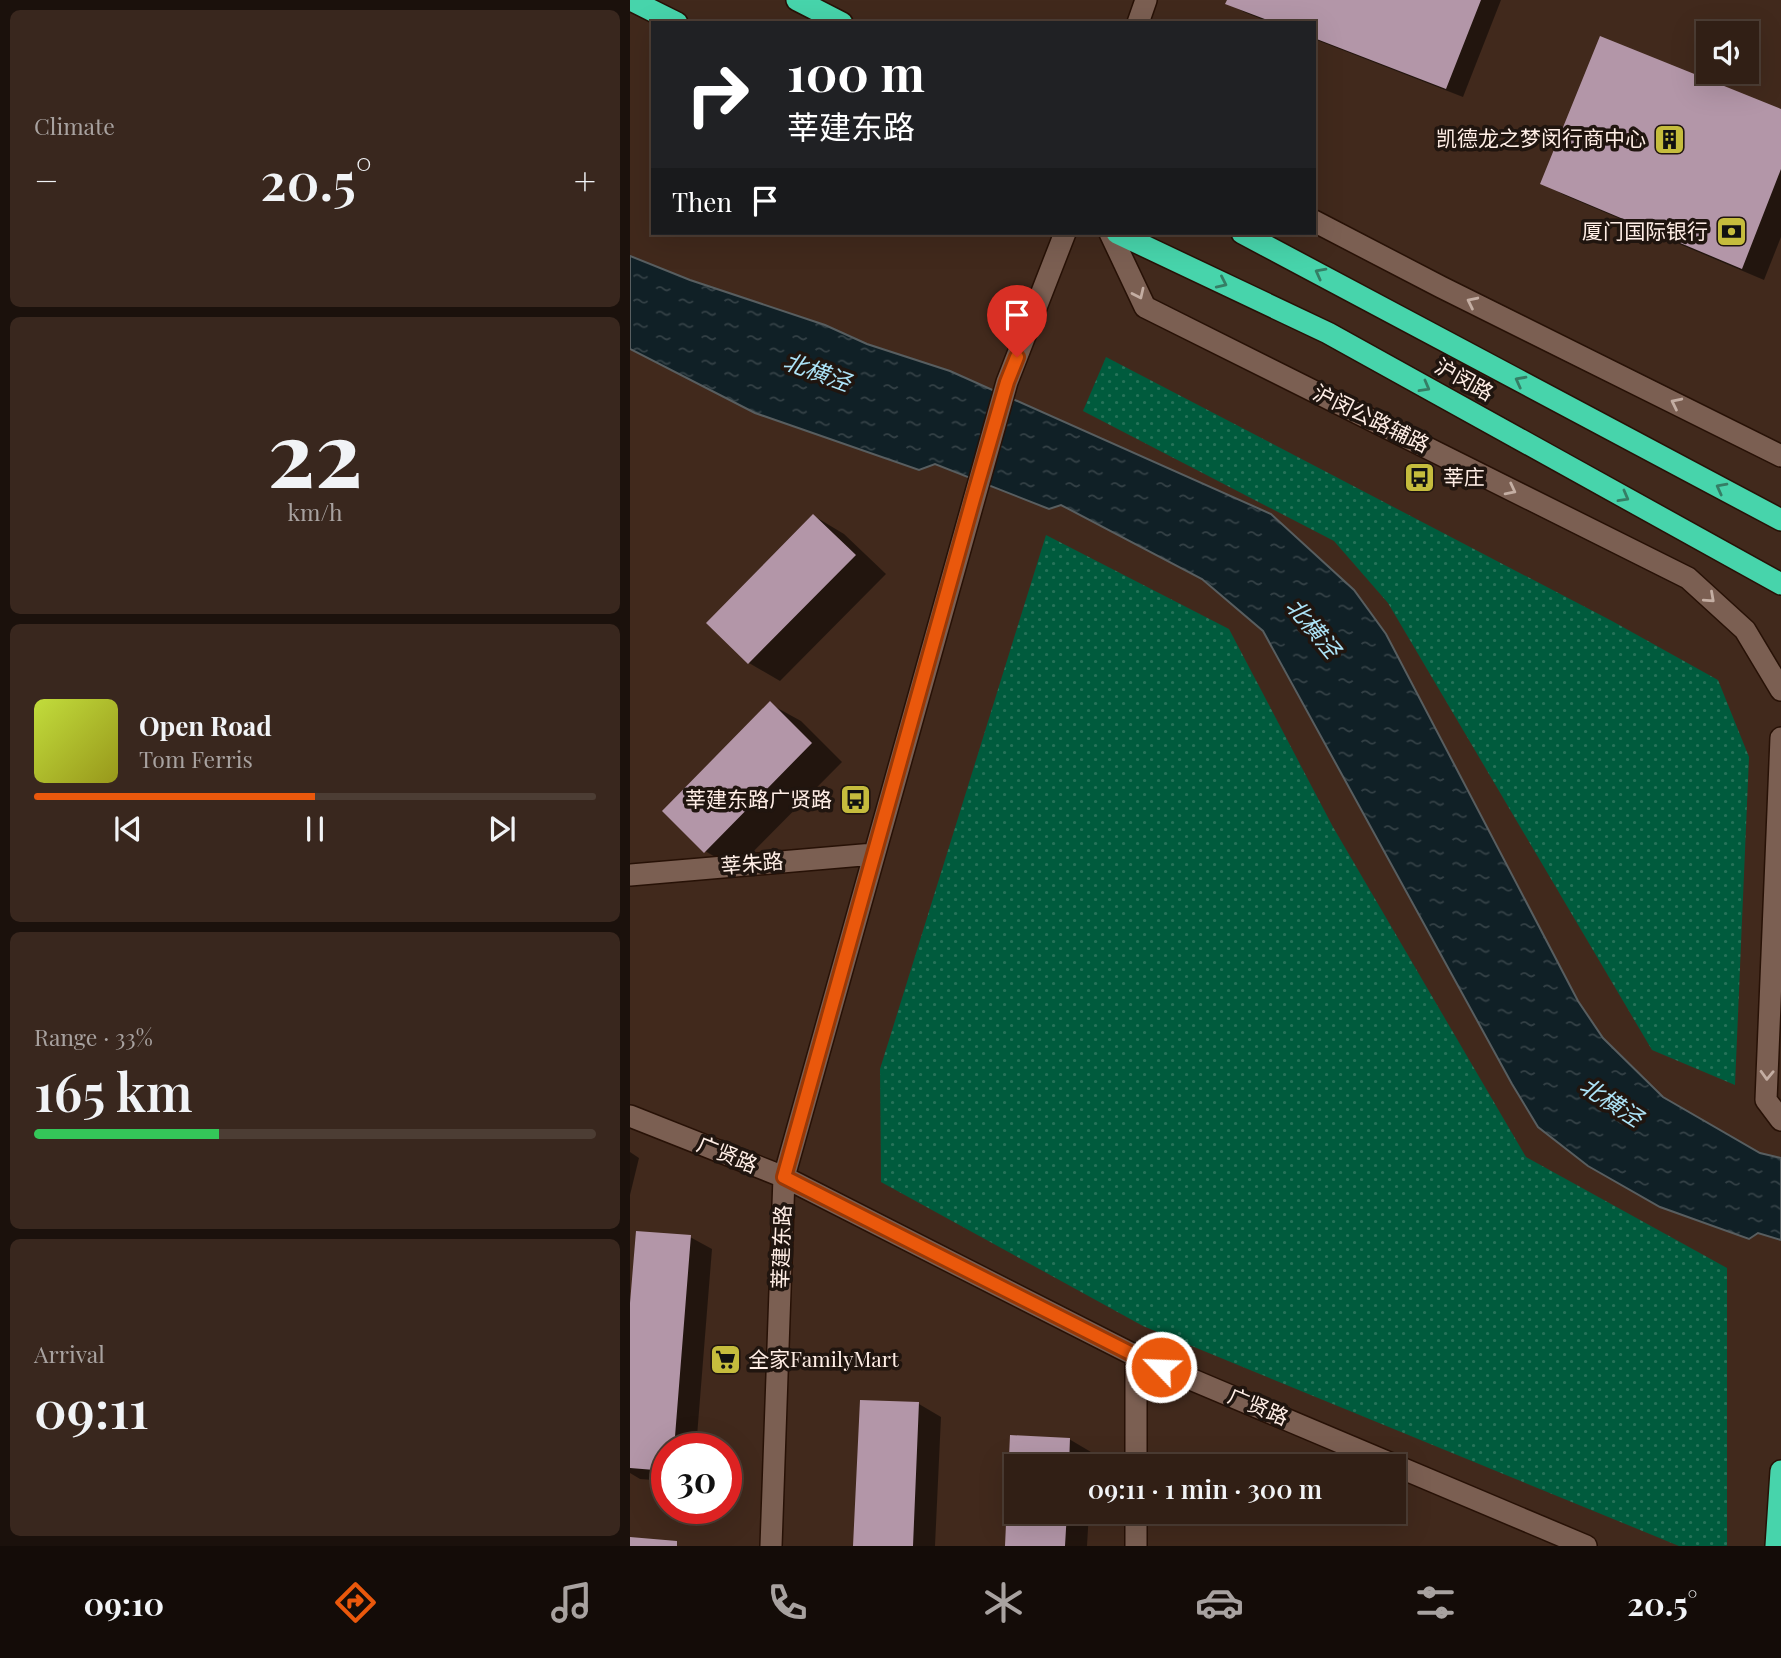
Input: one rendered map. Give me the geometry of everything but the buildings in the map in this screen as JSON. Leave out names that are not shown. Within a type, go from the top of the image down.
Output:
[{"type":"highway","points":[[631,0],[673,21]]},
{"type":"highway","points":[[804,2],[838,21]]},
{"type":"highway","name":"沪闵路","points":[[1120,235],[1328,334],[1781,584]]},
{"type":"highway","name":"沪闵路","points":[[1246,235],[1781,520]]},
{"type":"highway","points":[[1776,1546],[1781,1471]]},
{"type":"street","points":[[1139,21],[1146,0]]},
{"type":"street","points":[[1316,222],[1781,456]]},
{"type":"street","name":"莘建东路","points":[[771,1546],[784,1177],[1007,382],[1064,235]]},
{"type":"street","name":"沪闵公路辅路","points":[[1111,235],[1145,307],[1688,578],[1745,630],[1781,690]]},
{"type":"street","points":[[1781,738],[1766,1100],[1781,1120]]},
{"type":"street","name":"莘朱路","points":[[630,875],[874,854]]},
{"type":"street","name":"广贤路","points":[[630,1116],[784,1177],[1136,1356],[1586,1546]]},
{"type":"street","points":[[1136,1356],[1136,1454]]},
{"type":"street","points":[[1136,1524],[1136,1546]]},
{"type":"green space","points":[[1106,357],[1612,621],[1718,680],[1749,757],[1735,1085],[1652,1050],[1388,603],[1334,541],[1083,411]]},
{"type":"green space","points":[[1046,535],[1229,629],[1333,827],[1526,1157],[1727,1268],[1727,1546],[1679,1546],[1143,1326],[881,1182],[880,1069]]},
{"type":"water","name":"北横泾","points":[[630,256],[690,280],[825,325],[867,344],[950,371],[1271,514],[1354,590],[1386,634],[1578,1001],[1603,1038],[1663,1097],[1760,1153],[1781,1158],[1781,1240],[1758,1233],[1749,1239],[1660,1207],[1588,1166],[1538,1127],[1263,631],[1202,579],[1061,505],[1049,509],[935,464],[919,470],[755,413],[630,349]]},
{"type":"place","name":"凯德龙之梦闵行商中心","points":[[1669,139]]},
{"type":"place","name":"厦门国际银行","points":[[1731,232]]},
{"type":"place","name":"莘庄","points":[[1420,478]]},
{"type":"place","name":"莘建东路广贤路","points":[[855,800]]},
{"type":"place","name":"全家FamilyMart","points":[[725,1360]]},
{"type":"route","points":[[1017,357],[1007,382],[974,496],[784,1177],[1161,1367]]}]
